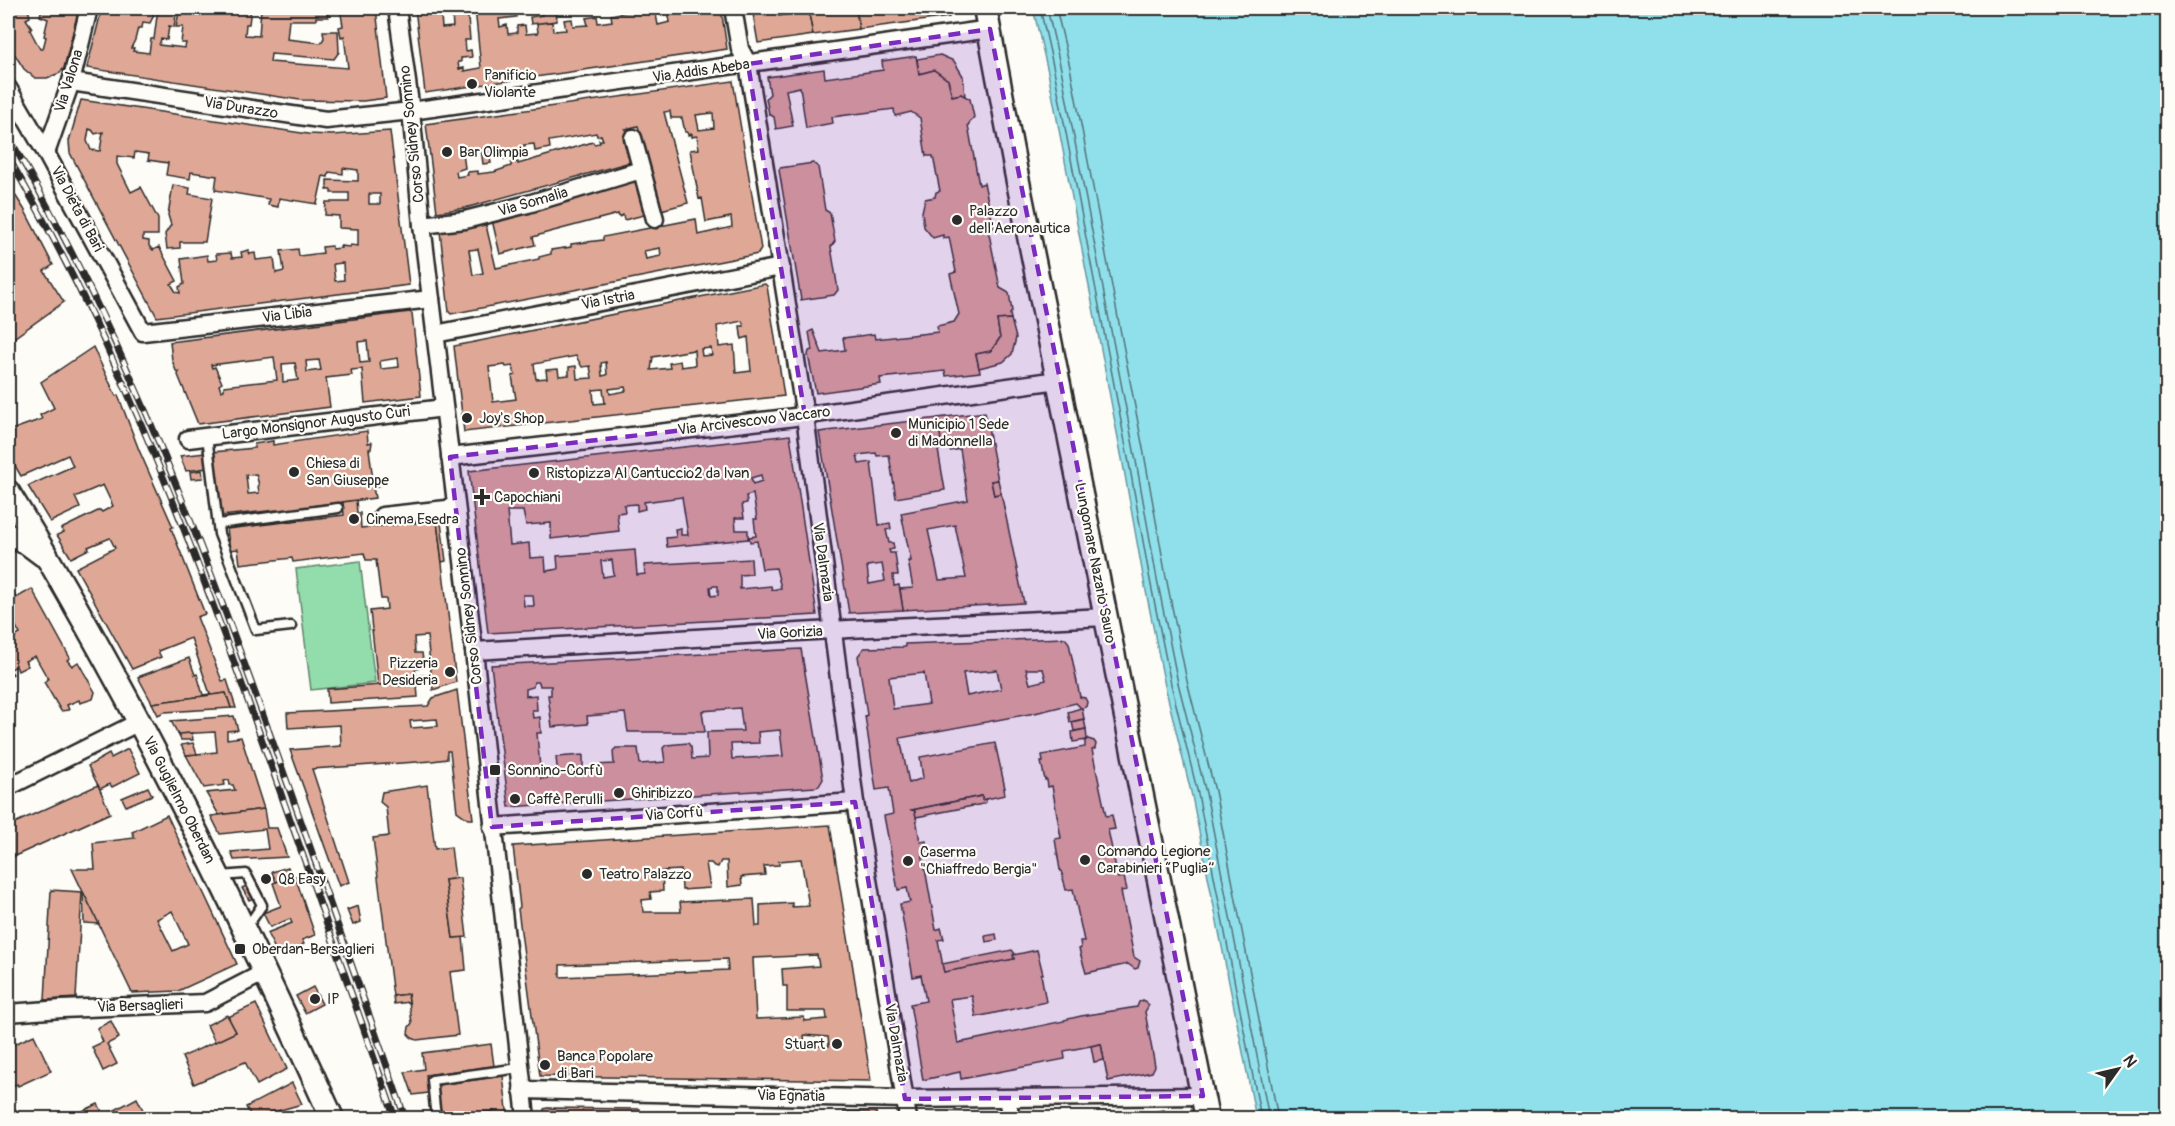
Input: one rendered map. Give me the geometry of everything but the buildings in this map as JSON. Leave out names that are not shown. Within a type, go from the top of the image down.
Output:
[{"type":"main road","name":"Lungomare Nazario Sauro","points":[[987,18],[1207,1119]]},
{"type":"main road","name":"Via Guglielmo Oberdan","points":[[8,494],[48,559],[139,722],[245,930],[332,1119]]},
{"type":"main road","points":[[8,535],[27,543],[48,559]]},
{"type":"street","name":"Via Valona","points":[[46,153],[71,82],[90,8]]},
{"type":"street","name":"Corso Sidney Sonnino","points":[[397,8],[474,651],[526,1119]]},
{"type":"street","name":"Via Dalmazia","points":[[733,8],[740,49],[748,64],[805,416],[855,802],[908,1119]]},
{"type":"street","name":"Via Addis Abeba","points":[[411,111],[748,64],[987,18]]},
{"type":"street","name":"Via Durazzo","points":[[71,82],[326,120],[411,111]]},
{"type":"street","name":"Via Dieta di Bari","points":[[8,88],[143,332]]},
{"type":"street","points":[[633,138],[655,219]]},
{"type":"street","name":"Via Somalia","points":[[422,225],[465,220],[528,204],[641,170]]},
{"type":"street","name":"Via Istria","points":[[435,334],[781,267]]},
{"type":"street","name":"Via Libia","points":[[143,332],[431,299]]},
{"type":"street","name":"Via Arcivescovo Vaccaro","points":[[450,457],[805,416],[1058,380]]},
{"type":"street","name":"Largo Monsignor Augusto Curi","points":[[188,439],[444,408]]},
{"type":"street","points":[[382,516],[456,507]]},
{"type":"street","name":"Via Gorizia","points":[[474,651],[1106,618]]},
{"type":"street","points":[[8,788],[139,722]]},
{"type":"street","name":"Via Corfù","points":[[492,827],[855,802]]},
{"type":"street","name":"Via Bersaglieri","points":[[8,1013],[205,1003],[265,972]]},
{"type":"street","name":"Via Egnatia","points":[[522,1090],[905,1099],[1203,1096]]},
{"type":"street","points":[[1007,1099],[1011,1119]]},
{"type":"lane","points":[[207,436],[219,534],[256,630],[291,626]]},
{"type":"lane","points":[[218,524],[338,508]]},
{"type":"lane","points":[[436,1119],[432,1080],[520,1068]]},
{"type":"highlighted area","points":[[990,29],[1203,1096],[905,1099],[855,802],[492,827],[450,457],[805,416],[748,64]]},
{"type":"green space","points":[[360,561],[375,683],[311,690],[296,569]]},
{"type":"water","points":[[1033,8],[2167,8],[2167,1118],[1256,1118],[1192,796],[1165,686],[1048,72]]},
{"type":"railway","points":[[8,136],[81,271],[114,340],[175,481],[230,624],[405,1118]]},
{"type":"railway","points":[[8,157],[80,291],[113,360],[173,501],[253,715],[395,1118]]},
{"type":"place","name":"Panificio Violante","points":[[472,84]]},
{"type":"place","name":"Bar Olimpia","points":[[447,152]]},
{"type":"place","name":"Palazzo dell'Aeronautica","points":[[957,220]]},
{"type":"place","name":"Joy's Shop","points":[[467,418]]},
{"type":"place","name":"Municipio 1 Sede di Madonnella","points":[[896,433]]},
{"type":"place","name":"Chiesa di San Giuseppe","points":[[294,472]]},
{"type":"place","name":"Ristopizza Al Cantuccio2 da Ivan","points":[[534,473]]},
{"type":"place","name":"Capochiani","points":[[482,497]]},
{"type":"place","name":"Cinema Esedra","points":[[354,519]]},
{"type":"place","name":"Pizzeria Desideria","points":[[450,672]]},
{"type":"place","name":"Sonnino-Corfù","points":[[495,770]]},
{"type":"place","name":"Ghiribizzo","points":[[619,793]]},
{"type":"place","name":"Caffè Perulli","points":[[515,799]]},
{"type":"place","name":"Comando Legione Carabinieri “Puglia”","points":[[1085,860]]},
{"type":"place","name":"Caserma \"Chiaffredo Bergia\"","points":[[908,861]]},
{"type":"place","name":"Teatro Palazzo","points":[[587,874]]},
{"type":"place","name":"Q8 Easy","points":[[266,879]]},
{"type":"place","name":"Oberdan-Bersaglieri","points":[[240,949]]},
{"type":"place","name":"IP","points":[[315,999]]},
{"type":"place","name":"Stuart","points":[[837,1044]]},
{"type":"place","name":"Banca Popolare di Bari","points":[[545,1065]]}]
